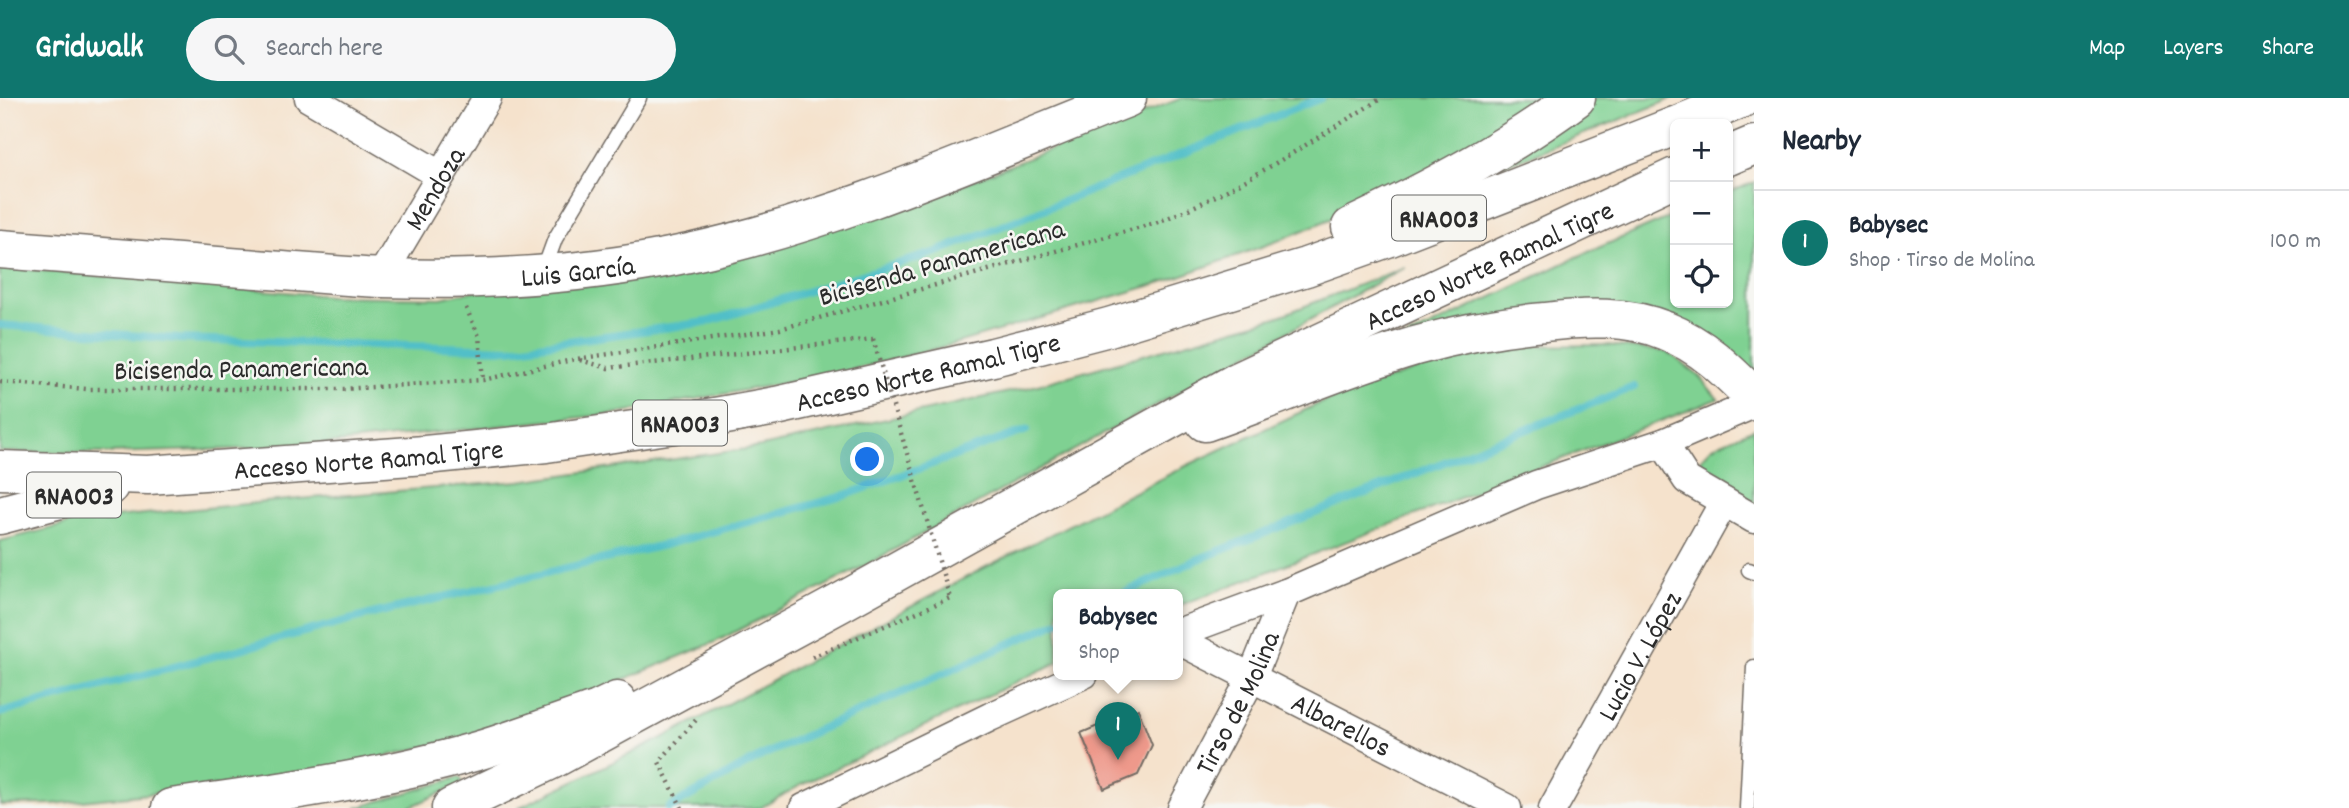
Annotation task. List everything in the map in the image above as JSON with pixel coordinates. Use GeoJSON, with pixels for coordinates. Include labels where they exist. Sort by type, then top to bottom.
{"type":"FeatureCollection","features":[{"type":"Feature","properties":{"kind":"main road"},"geometry":{"type":"LineString","coordinates":[[1200,299],[1435,187],[1515,141],[1576,98]]}},
{"type":"Feature","properties":{"kind":"main road","name":"Acceso Norte Ramal Tigre"},"geometry":{"type":"LineString","coordinates":[[1693,119],[1744,98]]}},
{"type":"Feature","properties":{"kind":"main road","name":"Luis García"},"geometry":{"type":"LineString","coordinates":[[0,249],[380,278],[484,279],[595,269],[688,254],[790,228],[889,194],[1028,140],[1101,102]]}},
{"type":"Feature","properties":{"kind":"main road","name":"Acceso Norte Ramal Tigre"},"geometry":{"type":"LineString","coordinates":[[148,475],[546,443],[776,406],[993,357],[1109,327],[1306,267],[1670,128]]}},
{"type":"Feature","properties":{"kind":"main road"},"geometry":{"type":"LineString","coordinates":[[1733,154],[1754,145]]}},
{"type":"Feature","properties":{"kind":"main road","name":"Acceso Norte Ramal Tigre"},"geometry":{"type":"LineString","coordinates":[[451,808],[553,759],[1237,382],[1670,179]]}},
{"type":"Feature","properties":{"kind":"main road"},"geometry":{"type":"LineString","coordinates":[[1094,460],[1415,346],[1499,327],[1571,319],[1619,320],[1664,330],[1717,360],[1754,397]]}},
{"type":"Feature","properties":{"kind":"main road"},"geometry":{"type":"LineString","coordinates":[[0,470],[148,475]]}},
{"type":"Feature","properties":{"kind":"main road","name":"RNA003"},"geometry":{"type":"LineString","coordinates":[[0,515],[148,475]]}},
{"type":"Feature","properties":{"kind":"main road"},"geometry":{"type":"LineString","coordinates":[[171,808],[333,783],[477,751],[598,710],[840,603]]}},
{"type":"Feature","properties":{"kind":"street"},"geometry":{"type":"LineString","coordinates":[[309,98],[440,175]]}},
{"type":"Feature","properties":{"kind":"street","name":"Mendoza"},"geometry":{"type":"LineString","coordinates":[[380,278],[487,98]]}},
{"type":"Feature","properties":{"kind":"street"},"geometry":{"type":"LineString","coordinates":[[1183,631],[1286,593],[1536,485],[1663,443],[1754,404]]}},
{"type":"Feature","properties":{"kind":"street"},"geometry":{"type":"LineString","coordinates":[[1663,443],[1687,480],[1754,519]]}},
{"type":"Feature","properties":{"kind":"street","name":"Lucio V. López"},"geometry":{"type":"LineString","coordinates":[[1553,808],[1724,502]]}},
{"type":"Feature","properties":{"kind":"street","name":"Tirso de Molina"},"geometry":{"type":"LineString","coordinates":[[1182,808],[1252,677],[1286,593]]}},
{"type":"Feature","properties":{"kind":"street","name":"Albarellos"},"geometry":{"type":"LineString","coordinates":[[1183,642],[1507,808]]}},
{"type":"Feature","properties":{"kind":"street"},"geometry":{"type":"LineString","coordinates":[[804,808],[977,722],[1071,680]]}},
{"type":"Feature","properties":{"kind":"lane"},"geometry":{"type":"LineString","coordinates":[[542,274],[555,239],[639,98]]}},
{"type":"Feature","properties":{"kind":"lane"},"geometry":{"type":"LineString","coordinates":[[1747,808],[1754,667]]}},
{"type":"Feature","properties":{"kind":"path","name":"Bicisenda Panamericana"},"geometry":{"type":"LineString","coordinates":[[0,382],[87,389],[343,389],[483,380],[576,359],[780,329],[1155,223],[1219,195],[1382,98]]}},
{"type":"Feature","properties":{"kind":"path"},"geometry":{"type":"LineString","coordinates":[[479,336],[483,380]]}},
{"type":"Feature","properties":{"kind":"path"},"geometry":{"type":"LineString","coordinates":[[576,359],[608,368],[873,339],[950,598],[800,663]]}},
{"type":"Feature","properties":{"kind":"path"},"geometry":{"type":"LineString","coordinates":[[682,808],[659,762],[704,710]]}},
{"type":"Feature","properties":{"kind":"green space"},"geometry":{"type":"Polygon","coordinates":[[[1182,98],[1554,98],[1383,197],[1275,242],[1163,282],[950,345],[840,373],[613,414],[299,447],[108,453],[0,452],[0,267],[330,296],[441,298],[955,187],[1182,98]]]}},
{"type":"Feature","properties":{"kind":"green space"},"geometry":{"type":"Polygon","coordinates":[[[1594,98],[1674,98],[1451,187],[1594,98]]]}},
{"type":"Feature","properties":{"kind":"green space"},"geometry":{"type":"Polygon","coordinates":[[[1754,182],[1754,372],[1638,316],[1389,346],[1579,256],[1670,217],[1670,308],[1733,308],[1733,191],[1754,182]]]}},
{"type":"Feature","properties":{"kind":"green space"},"geometry":{"type":"Polygon","coordinates":[[[1405,267],[868,564],[715,642],[581,697],[451,741],[335,768],[196,789],[53,804],[0,805],[0,541],[84,520],[520,481],[761,447],[1027,388],[1277,317],[1405,267]]]}},
{"type":"Feature","properties":{"kind":"green space"},"geometry":{"type":"Polygon","coordinates":[[[1608,345],[1668,352],[1700,377],[1718,399],[1183,604],[1183,589],[1053,589],[1053,664],[801,785],[760,808],[518,808],[659,740],[984,568],[1186,466],[1318,404],[1429,365],[1521,346],[1608,345]]]}},
{"type":"Feature","properties":{"kind":"green space"},"geometry":{"type":"Polygon","coordinates":[[[1754,429],[1754,511],[1700,472],[1701,459],[1712,447],[1754,429]]]}},
{"type":"Feature","properties":{"kind":"green space"},"geometry":{"type":"Polygon","coordinates":[[[460,777],[463,783],[408,808],[356,808],[460,777]]]}},
{"type":"Feature","properties":{"kind":"building"},"geometry":{"type":"Polygon","coordinates":[[[1138,709],[1152,745],[1138,775],[1104,789],[1081,733],[1138,709]]]}},
{"type":"Feature","properties":{"kind":"waterway"},"geometry":{"type":"LineString","coordinates":[[0,325],[179,339],[510,349],[707,322],[937,252],[1321,98]]}},
{"type":"Feature","properties":{"kind":"waterway"},"geometry":{"type":"LineString","coordinates":[[1133,589],[1194,561],[1634,387]]}},
{"type":"Feature","properties":{"kind":"waterway"},"geometry":{"type":"LineString","coordinates":[[0,713],[372,614],[668,544],[843,496],[1027,430]]}},
{"type":"Feature","properties":{"kind":"waterway"},"geometry":{"type":"LineString","coordinates":[[669,808],[763,755],[1053,624]]}},
{"type":"Feature","properties":{"kind":"place","name":"Babysec"},"geometry":{"type":"Point","coordinates":[1118,760]}}]}
